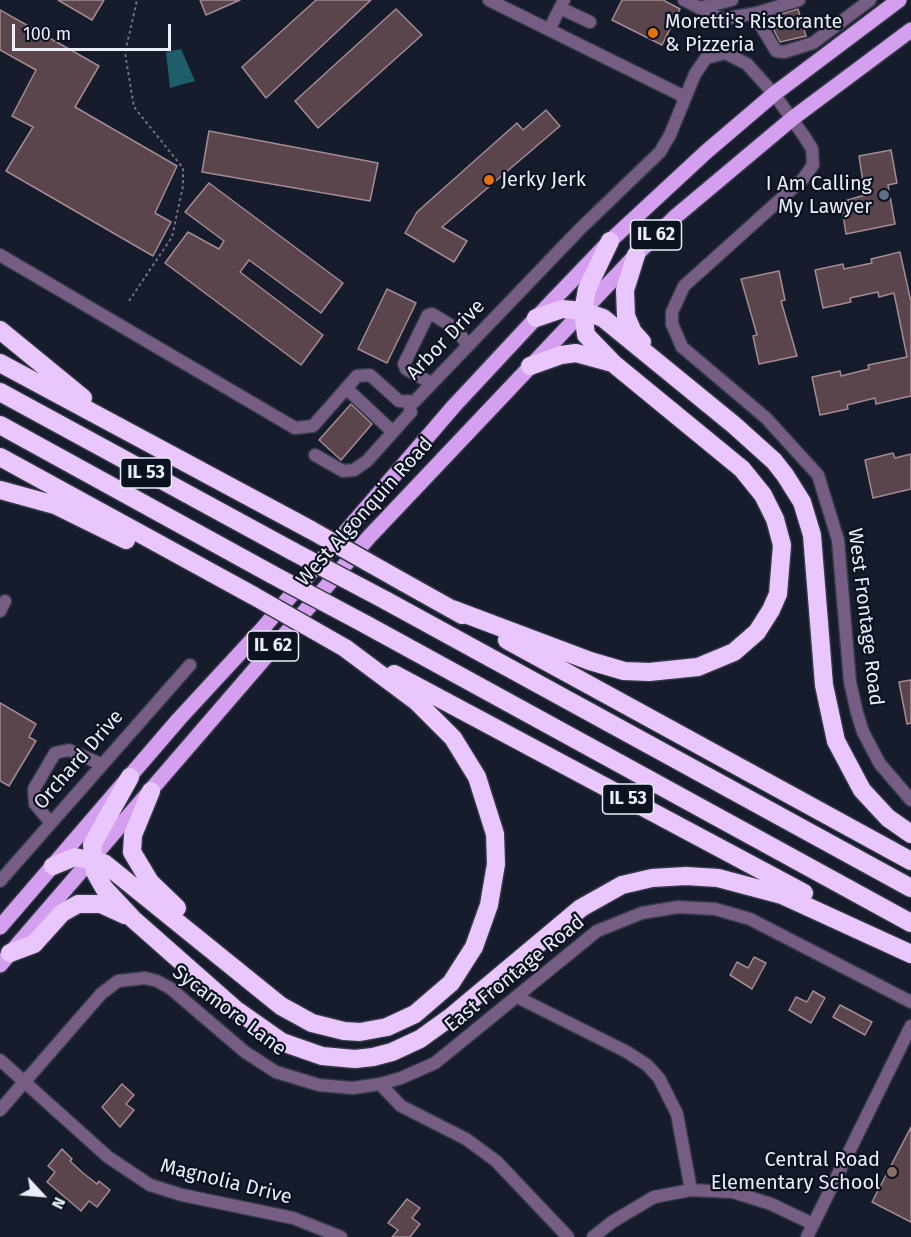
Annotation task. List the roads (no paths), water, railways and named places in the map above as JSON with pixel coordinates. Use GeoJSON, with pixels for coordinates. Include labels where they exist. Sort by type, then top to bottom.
{"type":"FeatureCollection","features":[{"type":"Feature","properties":{"kind":"highway"},"geometry":{"type":"LineString","coordinates":[[452,609],[591,661],[624,671],[649,672],[683,670],[716,660],[748,642],[766,621],[778,594],[782,561],[779,530],[770,506],[751,478],[614,364],[586,335],[583,310],[586,289],[610,241]]}},
{"type":"Feature","properties":{"kind":"highway"},"geometry":{"type":"LineString","coordinates":[[636,255],[625,290],[626,316],[633,332],[666,368]]}},
{"type":"Feature","properties":{"kind":"highway"},"geometry":{"type":"LineString","coordinates":[[536,318],[562,309],[583,310],[603,318],[666,368],[774,461],[802,502],[812,536],[824,685],[836,741],[862,790],[888,818],[911,834]]}},
{"type":"Feature","properties":{"kind":"highway"},"geometry":{"type":"LineString","coordinates":[[0,330],[73,390],[133,434]]}},
{"type":"Feature","properties":{"kind":"highway"},"geometry":{"type":"LineString","coordinates":[[530,366],[561,355],[576,353],[614,364]]}},
{"type":"Feature","properties":{"kind":"highway","name":"IL 53"},"geometry":{"type":"LineString","coordinates":[[0,363],[911,861]]}},
{"type":"Feature","properties":{"kind":"highway","name":"IL 53"},"geometry":{"type":"LineString","coordinates":[[0,392],[911,888]]}},
{"type":"Feature","properties":{"kind":"highway","name":"IL 53"},"geometry":{"type":"LineString","coordinates":[[0,425],[911,923]]}},
{"type":"Feature","properties":{"kind":"highway","name":"IL 53"},"geometry":{"type":"LineString","coordinates":[[0,457],[345,648],[911,953]]}},
{"type":"Feature","properties":{"kind":"highway"},"geometry":{"type":"LineString","coordinates":[[0,490],[56,505],[131,542],[187,560]]}},
{"type":"Feature","properties":{"kind":"highway"},"geometry":{"type":"LineString","coordinates":[[53,866],[75,857],[104,862],[196,939],[238,969],[297,1017],[344,1031],[372,1030],[387,1027],[408,1017],[443,991],[462,969],[484,923],[493,885],[496,848],[490,816],[477,777],[465,756],[440,724],[416,701],[345,648]]}},
{"type":"Feature","properties":{"kind":"highway"},"geometry":{"type":"LineString","coordinates":[[130,777],[92,845],[95,872],[104,888],[133,919],[235,1009],[273,1036],[308,1052],[339,1058],[373,1057],[392,1052],[420,1039],[452,1016],[581,908],[622,885],[652,878],[686,876],[718,878],[760,888],[782,895],[911,953]]}},
{"type":"Feature","properties":{"kind":"highway"},"geometry":{"type":"LineString","coordinates":[[151,791],[133,835],[134,859],[150,882],[208,934],[238,969]]}},
{"type":"Feature","properties":{"kind":"highway"},"geometry":{"type":"LineString","coordinates":[[5,959],[34,944],[62,913],[78,904],[101,904],[133,919]]}},
{"type":"Feature","properties":{"kind":"main road","name":"IL 62"},"geometry":{"type":"LineString","coordinates":[[774,94],[899,0]]}},
{"type":"Feature","properties":{"kind":"main road","name":"IL 62"},"geometry":{"type":"LineString","coordinates":[[793,118],[911,30]]}},
{"type":"Feature","properties":{"kind":"main road","name":"West Algonquin Road"},"geometry":{"type":"LineString","coordinates":[[0,927],[454,406],[610,241],[703,155],[774,94]]}},
{"type":"Feature","properties":{"kind":"main road","name":"West Algonquin Road"},"geometry":{"type":"LineString","coordinates":[[5,959],[369,537],[636,255],[675,217],[793,118]]}},
{"type":"Feature","properties":{"kind":"street"},"geometry":{"type":"LineString","coordinates":[[489,0],[685,97]]}},
{"type":"Feature","properties":{"kind":"street"},"geometry":{"type":"LineString","coordinates":[[684,0],[722,19],[754,14],[800,0]]}},
{"type":"Feature","properties":{"kind":"street"},"geometry":{"type":"LineString","coordinates":[[699,8],[732,0]]}},
{"type":"Feature","properties":{"kind":"street"},"geometry":{"type":"LineString","coordinates":[[754,14],[776,51],[784,52],[813,44],[870,0]]}},
{"type":"Feature","properties":{"kind":"street"},"geometry":{"type":"LineString","coordinates":[[549,30],[562,4],[590,22]]}},
{"type":"Feature","properties":{"kind":"street","name":"Arbor Drive"},"geometry":{"type":"LineString","coordinates":[[0,255],[296,428],[313,426],[357,376],[370,375],[399,401],[414,402],[579,229],[660,152],[695,74],[706,58],[725,54],[747,64],[793,118]]}},
{"type":"Feature","properties":{"kind":"street","name":"West Frontage Road"},"geometry":{"type":"LineString","coordinates":[[793,118],[812,149],[813,165],[803,179],[684,286],[676,299],[672,324],[682,347],[766,418],[818,475],[838,540],[850,682],[857,713],[863,732],[880,764],[911,800]]}},
{"type":"Feature","properties":{"kind":"street"},"geometry":{"type":"LineString","coordinates":[[431,383],[406,369],[404,364],[428,315],[432,314],[455,328],[468,345]]}},
{"type":"Feature","properties":{"kind":"street"},"geometry":{"type":"LineString","coordinates":[[346,388],[393,432]]}},
{"type":"Feature","properties":{"kind":"street"},"geometry":{"type":"LineString","coordinates":[[315,455],[344,471],[354,470],[411,412],[408,401]]}},
{"type":"Feature","properties":{"kind":"street","name":"Orchard Drive"},"geometry":{"type":"LineString","coordinates":[[0,882],[190,665]]}},
{"type":"Feature","properties":{"kind":"street"},"geometry":{"type":"LineString","coordinates":[[51,823],[35,804],[34,789],[55,753],[69,750],[101,764]]}},
{"type":"Feature","properties":{"kind":"street","name":"East Frontage Road"},"geometry":{"type":"LineString","coordinates":[[380,1084],[435,1063],[597,931],[642,913],[678,907],[715,909],[750,919],[911,1002]]}},
{"type":"Feature","properties":{"kind":"street","name":"Sycamore Lane"},"geometry":{"type":"LineString","coordinates":[[25,1081],[101,994],[118,981],[132,978],[157,981],[170,988],[245,1052],[276,1072],[319,1085],[353,1088],[380,1084]]}},
{"type":"Feature","properties":{"kind":"street"},"geometry":{"type":"LineString","coordinates":[[517,997],[627,1052],[647,1065],[659,1078],[677,1114],[691,1191]]}},
{"type":"Feature","properties":{"kind":"street"},"geometry":{"type":"LineString","coordinates":[[807,1237],[911,1026]]}},
{"type":"Feature","properties":{"kind":"street","name":"Magnolia Drive"},"geometry":{"type":"LineString","coordinates":[[0,1060],[108,1157],[150,1185],[191,1197],[293,1218],[341,1237]]}},
{"type":"Feature","properties":{"kind":"street"},"geometry":{"type":"LineString","coordinates":[[0,1110],[25,1081]]}},
{"type":"Feature","properties":{"kind":"street"},"geometry":{"type":"LineString","coordinates":[[380,1084],[401,1106],[466,1139],[496,1161],[568,1237]]}},
{"type":"Feature","properties":{"kind":"street"},"geometry":{"type":"LineString","coordinates":[[593,1237],[612,1222],[654,1197],[691,1191],[733,1192],[771,1204],[813,1224]]}},
{"type":"Feature","properties":{"kind":"water"},"geometry":{"type":"Polygon","coordinates":[[[181,49],[195,81],[170,88],[166,52],[181,49]]]}},
{"type":"Feature","properties":{"kind":"place","name":"Moretti's Ristorante & Pizzeria"},"geometry":{"type":"Point","coordinates":[653,33]}},
{"type":"Feature","properties":{"kind":"place","name":"Jerky Jerk"},"geometry":{"type":"Point","coordinates":[489,180]}},
{"type":"Feature","properties":{"kind":"place","name":"I Am Calling My Lawyer"},"geometry":{"type":"Point","coordinates":[884,195]}},
{"type":"Feature","properties":{"kind":"place","name":"Central Road Elementary School"},"geometry":{"type":"Point","coordinates":[892,1172]}}]}
